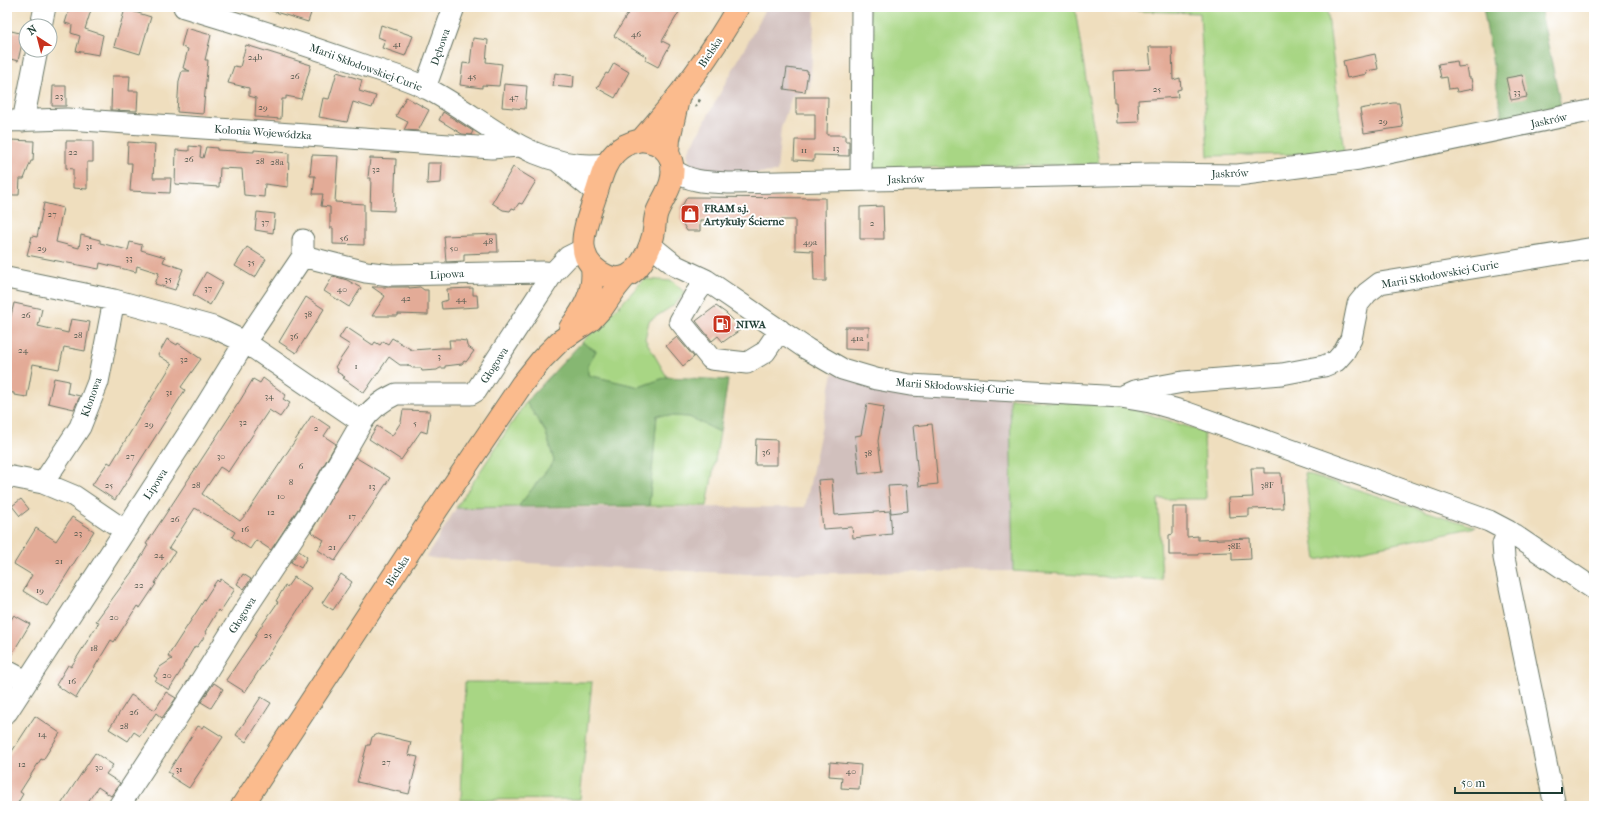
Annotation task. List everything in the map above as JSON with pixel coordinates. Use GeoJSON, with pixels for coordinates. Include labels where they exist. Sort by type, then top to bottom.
{"type":"FeatureCollection","features":[{"type":"Feature","properties":{"kind":"main road","name":"Bielska"},"geometry":{"type":"LineString","coordinates":[[641,140],[679,95],[715,46],[738,7]]}},
{"type":"Feature","properties":{"kind":"main road","name":"Bielska"},"geometry":{"type":"LineString","coordinates":[[242,806],[438,508],[522,384],[542,359],[560,342],[591,320],[603,307],[616,288],[633,270],[650,245],[669,170],[669,139],[679,95]]}},
{"type":"Feature","properties":{"kind":"main road"},"geometry":{"type":"LineString","coordinates":[[606,164],[620,149],[641,140],[658,144],[669,170]]}},
{"type":"Feature","properties":{"kind":"main road","name":"Bielska"},"geometry":{"type":"LineString","coordinates":[[560,342],[588,300],[592,288],[594,277],[588,258],[584,231],[606,164]]}},
{"type":"Feature","properties":{"kind":"main road"},"geometry":{"type":"LineString","coordinates":[[588,258],[611,277],[633,270]]}},
{"type":"Feature","properties":{"kind":"street"},"geometry":{"type":"LineString","coordinates":[[43,18],[45,7]]}},
{"type":"Feature","properties":{"kind":"street","name":"Marii Skłodowskiej-Curie"},"geometry":{"type":"LineString","coordinates":[[184,7],[332,54],[426,88],[519,146],[558,162],[576,165],[606,164]]}},
{"type":"Feature","properties":{"kind":"street","name":"Dębowa"},"geometry":{"type":"LineString","coordinates":[[426,88],[454,7]]}},
{"type":"Feature","properties":{"kind":"street"},"geometry":{"type":"LineString","coordinates":[[861,180],[862,7]]}},
{"type":"Feature","properties":{"kind":"street"},"geometry":{"type":"LineString","coordinates":[[15,121],[35,58]]}},
{"type":"Feature","properties":{"kind":"street","name":"Jaskrów"},"geometry":{"type":"LineString","coordinates":[[669,170],[695,181],[731,184],[1152,174],[1238,175],[1360,159],[1594,110]]}},
{"type":"Feature","properties":{"kind":"street","name":"Kolonia Wojewódzka"},"geometry":{"type":"LineString","coordinates":[[15,121],[67,119],[492,148],[519,146]]}},
{"type":"Feature","properties":{"kind":"street","name":"Marii Skłodowskiej-Curie"},"geometry":{"type":"LineString","coordinates":[[558,162],[597,193]]}},
{"type":"Feature","properties":{"kind":"street","name":"Marii Skłodowskiej-Curie"},"geometry":{"type":"LineString","coordinates":[[650,245],[676,266],[706,280],[807,349],[842,370],[876,379],[910,385],[1121,397],[1150,402],[1182,411],[1488,521],[1508,531],[1594,589]]}},
{"type":"Feature","properties":{"kind":"street","name":"Lipowa"},"geometry":{"type":"LineString","coordinates":[[7,712],[197,420],[303,248],[366,272],[391,275],[553,273]]}},
{"type":"Feature","properties":{"kind":"street","name":"Marii Skłodowskiej-Curie"},"geometry":{"type":"LineString","coordinates":[[1121,397],[1134,391],[1183,382],[1282,374],[1324,366],[1336,361],[1344,352],[1351,339],[1358,304],[1367,293],[1380,283],[1594,248]]}},
{"type":"Feature","properties":{"kind":"street"},"geometry":{"type":"LineString","coordinates":[[553,273],[568,257],[588,258]]}},
{"type":"Feature","properties":{"kind":"street","name":"Marii Skłodowskiej-Curie"},"geometry":{"type":"LineString","coordinates":[[633,270],[676,266]]}},
{"type":"Feature","properties":{"kind":"street","name":"Głogowa"},"geometry":{"type":"LineString","coordinates":[[119,806],[197,687],[242,613],[310,512],[366,416],[386,398],[396,394],[471,394],[476,391],[553,273]]}},
{"type":"Feature","properties":{"kind":"street"},"geometry":{"type":"LineString","coordinates":[[7,278],[114,300],[213,326],[245,342],[362,422]]}},
{"type":"Feature","properties":{"kind":"street"},"geometry":{"type":"LineString","coordinates":[[706,280],[695,295],[680,321],[711,359],[747,363],[765,352],[780,330]]}},
{"type":"Feature","properties":{"kind":"street","name":"Klonowa"},"geometry":{"type":"LineString","coordinates":[[43,484],[80,427],[98,382],[114,300]]}},
{"type":"Feature","properties":{"kind":"street"},"geometry":{"type":"LineString","coordinates":[[7,476],[43,484],[74,496],[124,530]]}},
{"type":"Feature","properties":{"kind":"street"},"geometry":{"type":"LineString","coordinates":[[1508,531],[1503,544],[1504,558],[1555,806]]}},
{"type":"Feature","properties":{"kind":"street"},"geometry":{"type":"LineString","coordinates":[[7,671],[26,681]]}},
{"type":"Feature","properties":{"kind":"path"},"geometry":{"type":"LineString","coordinates":[[624,806],[664,804],[701,806]]}},
{"type":"Feature","properties":{"kind":"shaded area"},"geometry":{"type":"Polygon","coordinates":[[[767,7],[815,7],[810,90],[792,96],[781,128],[777,172],[699,176],[691,166],[687,154],[767,7]]]}},
{"type":"Feature","properties":{"kind":"shaded area"},"geometry":{"type":"Polygon","coordinates":[[[833,373],[1010,398],[1013,571],[747,574],[426,558],[456,508],[805,507],[833,373]]]}},
{"type":"Feature","properties":{"kind":"green space"},"geometry":{"type":"Polygon","coordinates":[[[869,7],[1327,7],[1344,153],[1208,156],[1200,13],[1075,9],[1099,164],[868,169],[869,7]]]}},
{"type":"Feature","properties":{"kind":"green space"},"geometry":{"type":"Polygon","coordinates":[[[1483,7],[1540,7],[1561,106],[1503,122],[1483,7]]]}},
{"type":"Feature","properties":{"kind":"green space"},"geometry":{"type":"Polygon","coordinates":[[[644,279],[672,281],[685,293],[674,305],[649,321],[645,339],[667,377],[639,387],[588,375],[588,365],[596,351],[582,342],[627,298],[644,279]]]}},
{"type":"Feature","properties":{"kind":"green space"},"geometry":{"type":"Polygon","coordinates":[[[582,342],[596,351],[588,365],[588,375],[639,387],[667,377],[728,380],[720,432],[689,417],[657,415],[649,506],[518,507],[554,461],[546,432],[526,402],[582,342]]]}},
{"type":"Feature","properties":{"kind":"green space"},"geometry":{"type":"Polygon","coordinates":[[[1010,398],[1126,407],[1204,432],[1206,499],[1158,499],[1162,580],[1013,571],[1010,398]]]}},
{"type":"Feature","properties":{"kind":"green space"},"geometry":{"type":"Polygon","coordinates":[[[526,402],[546,433],[554,461],[518,507],[456,508],[526,402]]]}},
{"type":"Feature","properties":{"kind":"green space"},"geometry":{"type":"Polygon","coordinates":[[[657,415],[689,417],[720,432],[707,506],[649,506],[657,415]]]}},
{"type":"Feature","properties":{"kind":"green space"},"geometry":{"type":"Polygon","coordinates":[[[1305,473],[1476,527],[1316,560],[1305,473]]]}},
{"type":"Feature","properties":{"kind":"green space"},"geometry":{"type":"Polygon","coordinates":[[[465,682],[592,682],[580,799],[461,800],[465,682]]]}},
{"type":"Feature","properties":{"kind":"building"},"geometry":{"type":"Polygon","coordinates":[[[70,7],[92,7],[85,29],[103,35],[99,55],[76,51],[80,36],[71,33],[72,25],[65,23],[70,7]]]}},
{"type":"Feature","properties":{"kind":"building"},"geometry":{"type":"Polygon","coordinates":[[[270,7],[313,7],[308,22],[269,10],[270,7]]]}},
{"type":"Feature","properties":{"kind":"building"},"geometry":{"type":"Polygon","coordinates":[[[632,7],[682,7],[662,41],[670,45],[658,67],[645,60],[647,57],[614,36],[632,7]]]}},
{"type":"Feature","properties":{"kind":"building"},"geometry":{"type":"Polygon","coordinates":[[[125,9],[151,17],[140,54],[114,46],[125,9]]]}},
{"type":"Feature","properties":{"kind":"building"},"geometry":{"type":"Polygon","coordinates":[[[381,25],[413,36],[405,56],[382,48],[385,40],[378,37],[381,25]]]}},
{"type":"Feature","properties":{"kind":"building"},"geometry":{"type":"Polygon","coordinates":[[[186,28],[211,35],[205,60],[208,60],[203,114],[177,112],[179,81],[182,71],[190,71],[183,68],[188,49],[181,47],[186,28]]]}},
{"type":"Feature","properties":{"kind":"building"},"geometry":{"type":"Polygon","coordinates":[[[7,30],[18,33],[19,58],[18,61],[7,58],[7,30]]]}},
{"type":"Feature","properties":{"kind":"building"},"geometry":{"type":"Polygon","coordinates":[[[473,38],[488,40],[486,62],[502,64],[499,86],[482,85],[482,88],[460,85],[463,63],[470,64],[473,38]]]}},
{"type":"Feature","properties":{"kind":"building"},"geometry":{"type":"Polygon","coordinates":[[[246,45],[311,65],[301,99],[286,96],[286,99],[282,99],[281,119],[255,117],[256,98],[249,96],[249,88],[228,83],[234,66],[240,67],[246,45]]]}},
{"type":"Feature","properties":{"kind":"building"},"geometry":{"type":"Polygon","coordinates":[[[1149,47],[1172,47],[1173,80],[1180,78],[1181,89],[1177,90],[1178,97],[1138,100],[1139,122],[1117,123],[1116,102],[1114,102],[1113,71],[1151,69],[1149,47]]]}},
{"type":"Feature","properties":{"kind":"building"},"geometry":{"type":"Polygon","coordinates":[[[1375,54],[1378,69],[1366,71],[1367,74],[1347,78],[1343,61],[1375,54]]]}},
{"type":"Feature","properties":{"kind":"building"},"geometry":{"type":"Polygon","coordinates":[[[1457,61],[1458,67],[1466,66],[1468,78],[1471,78],[1473,89],[1457,92],[1456,88],[1449,89],[1447,77],[1441,78],[1438,64],[1457,61]]]}},
{"type":"Feature","properties":{"kind":"building"},"geometry":{"type":"Polygon","coordinates":[[[614,63],[629,72],[615,98],[597,88],[606,73],[608,74],[614,63]]]}},
{"type":"Feature","properties":{"kind":"building"},"geometry":{"type":"Polygon","coordinates":[[[787,68],[808,71],[805,92],[784,89],[787,68]]]}},
{"type":"Feature","properties":{"kind":"building"},"geometry":{"type":"Polygon","coordinates":[[[337,72],[362,80],[359,91],[376,96],[372,108],[353,102],[347,122],[319,117],[323,98],[329,99],[337,72]]]}},
{"type":"Feature","properties":{"kind":"building"},"geometry":{"type":"Polygon","coordinates":[[[555,73],[574,76],[573,88],[553,86],[555,73]]]}},
{"type":"Feature","properties":{"kind":"building"},"geometry":{"type":"Polygon","coordinates":[[[1522,75],[1527,97],[1511,100],[1506,78],[1522,75]]]}},
{"type":"Feature","properties":{"kind":"building"},"geometry":{"type":"Polygon","coordinates":[[[112,76],[130,76],[129,91],[138,91],[137,111],[111,110],[112,76]]]}},
{"type":"Feature","properties":{"kind":"building"},"geometry":{"type":"Polygon","coordinates":[[[504,84],[527,86],[525,109],[502,107],[504,84]]]}},
{"type":"Feature","properties":{"kind":"building"},"geometry":{"type":"Polygon","coordinates":[[[53,86],[66,86],[66,106],[52,106],[53,86]]]}},
{"type":"Feature","properties":{"kind":"building"},"geometry":{"type":"Polygon","coordinates":[[[406,97],[429,110],[418,131],[404,130],[408,122],[396,116],[406,97]]]}},
{"type":"Feature","properties":{"kind":"building"},"geometry":{"type":"Polygon","coordinates":[[[796,97],[828,97],[827,135],[845,135],[845,141],[849,141],[849,156],[814,155],[814,161],[794,160],[795,140],[815,140],[815,114],[796,114],[796,97]]]}},
{"type":"Feature","properties":{"kind":"building"},"geometry":{"type":"Polygon","coordinates":[[[1399,103],[1403,127],[1364,133],[1360,109],[1399,103]]]}},
{"type":"Feature","properties":{"kind":"building"},"geometry":{"type":"Polygon","coordinates":[[[443,112],[473,131],[471,135],[462,134],[439,120],[443,112]]]}},
{"type":"Feature","properties":{"kind":"building"},"geometry":{"type":"Polygon","coordinates":[[[10,140],[34,141],[33,161],[31,161],[24,179],[20,179],[19,195],[8,195],[10,140]]]}},
{"type":"Feature","properties":{"kind":"building"},"geometry":{"type":"Polygon","coordinates":[[[66,141],[93,141],[93,162],[87,162],[87,189],[73,188],[73,169],[66,168],[66,141]]]}},
{"type":"Feature","properties":{"kind":"building"},"geometry":{"type":"Polygon","coordinates":[[[128,142],[155,144],[153,178],[171,178],[170,193],[130,191],[132,163],[127,163],[128,142]]]}},
{"type":"Feature","properties":{"kind":"building"},"geometry":{"type":"Polygon","coordinates":[[[189,146],[201,147],[200,157],[203,158],[206,147],[217,148],[217,150],[254,152],[254,150],[289,153],[288,187],[265,184],[264,197],[244,195],[242,169],[220,168],[219,187],[175,184],[176,150],[189,151],[189,146]]]}},
{"type":"Feature","properties":{"kind":"building"},"geometry":{"type":"Polygon","coordinates":[[[312,155],[338,156],[335,202],[364,204],[364,245],[333,244],[333,228],[330,228],[330,207],[321,206],[323,194],[313,194],[315,176],[310,176],[312,155]]]}},
{"type":"Feature","properties":{"kind":"building"},"geometry":{"type":"Polygon","coordinates":[[[370,158],[396,159],[394,211],[370,210],[371,178],[368,178],[370,158]]]}},
{"type":"Feature","properties":{"kind":"building"},"geometry":{"type":"Polygon","coordinates":[[[428,163],[442,163],[441,183],[427,184],[428,163]]]}},
{"type":"Feature","properties":{"kind":"building"},"geometry":{"type":"Polygon","coordinates":[[[513,167],[536,181],[522,204],[519,203],[515,209],[512,208],[510,211],[503,210],[492,203],[513,167]]]}},
{"type":"Feature","properties":{"kind":"building"},"geometry":{"type":"Polygon","coordinates":[[[687,197],[825,198],[826,281],[814,281],[813,251],[795,250],[795,220],[700,220],[700,231],[687,231],[680,219],[681,208],[687,197]]]}},
{"type":"Feature","properties":{"kind":"building"},"geometry":{"type":"Polygon","coordinates":[[[44,203],[63,208],[56,242],[79,248],[81,235],[100,240],[100,243],[128,250],[130,242],[142,245],[141,250],[165,257],[163,262],[183,269],[175,290],[155,284],[159,273],[137,266],[136,272],[100,263],[99,269],[27,255],[32,236],[37,237],[44,203]]]}},
{"type":"Feature","properties":{"kind":"building"},"geometry":{"type":"Polygon","coordinates":[[[883,206],[884,239],[860,239],[860,207],[883,206]]]}},
{"type":"Feature","properties":{"kind":"building"},"geometry":{"type":"Polygon","coordinates":[[[257,212],[275,214],[273,233],[255,230],[257,212]]]}},
{"type":"Feature","properties":{"kind":"building"},"geometry":{"type":"Polygon","coordinates":[[[497,234],[498,252],[464,254],[464,261],[446,262],[444,236],[497,234]]]}},
{"type":"Feature","properties":{"kind":"building"},"geometry":{"type":"Polygon","coordinates":[[[247,247],[266,259],[255,278],[235,266],[247,247]]]}},
{"type":"Feature","properties":{"kind":"building"},"geometry":{"type":"Polygon","coordinates":[[[206,272],[223,282],[210,305],[193,295],[206,272]]]}},
{"type":"Feature","properties":{"kind":"building"},"geometry":{"type":"Polygon","coordinates":[[[333,276],[347,280],[361,288],[349,307],[324,291],[333,276]]]}},
{"type":"Feature","properties":{"kind":"building"},"geometry":{"type":"Polygon","coordinates":[[[372,287],[420,287],[424,290],[428,290],[428,315],[398,314],[398,316],[372,316],[385,296],[372,287]]]}},
{"type":"Feature","properties":{"kind":"building"},"geometry":{"type":"Polygon","coordinates":[[[473,288],[473,295],[477,295],[478,307],[442,309],[441,302],[448,300],[447,289],[473,288]]]}},
{"type":"Feature","properties":{"kind":"building"},"geometry":{"type":"Polygon","coordinates":[[[306,297],[324,309],[296,353],[279,342],[306,297]]]}},
{"type":"Feature","properties":{"kind":"building"},"geometry":{"type":"Polygon","coordinates":[[[14,303],[42,309],[38,326],[68,333],[71,319],[90,322],[85,351],[64,347],[59,369],[33,364],[27,397],[14,395],[14,393],[7,392],[7,332],[14,303]]]}},
{"type":"Feature","properties":{"kind":"building","name":"NIWA"},"geometry":{"type":"Polygon","coordinates":[[[716,306],[735,322],[747,325],[723,342],[718,336],[712,341],[696,321],[716,306]]]}},
{"type":"Feature","properties":{"kind":"building"},"geometry":{"type":"Polygon","coordinates":[[[346,327],[373,345],[375,342],[380,345],[383,341],[388,344],[392,338],[412,350],[450,348],[449,340],[459,340],[466,341],[467,346],[474,351],[466,362],[464,361],[462,364],[445,366],[445,368],[440,368],[437,370],[422,371],[421,368],[400,365],[389,357],[364,393],[343,378],[345,377],[337,372],[338,369],[335,367],[350,345],[339,338],[346,327]]]}},
{"type":"Feature","properties":{"kind":"building"},"geometry":{"type":"Polygon","coordinates":[[[845,327],[869,327],[868,350],[845,349],[845,327]]]}},
{"type":"Feature","properties":{"kind":"building"},"geometry":{"type":"Polygon","coordinates":[[[677,337],[694,357],[683,366],[666,346],[677,337]]]}},
{"type":"Feature","properties":{"kind":"building"},"geometry":{"type":"Polygon","coordinates":[[[167,339],[177,345],[178,343],[201,359],[181,387],[185,390],[115,500],[92,485],[108,462],[111,464],[172,364],[158,355],[167,339]]]}},
{"type":"Feature","properties":{"kind":"building"},"geometry":{"type":"Polygon","coordinates":[[[54,378],[69,381],[67,393],[80,396],[74,409],[48,403],[54,378]]]}},
{"type":"Feature","properties":{"kind":"building"},"geometry":{"type":"Polygon","coordinates":[[[263,378],[286,395],[283,399],[290,403],[280,417],[269,410],[228,472],[220,467],[202,494],[240,521],[247,513],[312,415],[330,427],[324,436],[336,444],[300,506],[271,550],[256,540],[250,549],[232,537],[235,532],[195,508],[169,548],[175,552],[155,583],[156,584],[140,608],[137,606],[114,642],[111,640],[76,698],[56,685],[68,665],[71,667],[99,622],[96,621],[134,569],[148,545],[146,544],[253,379],[260,383],[263,378]]]}},
{"type":"Feature","properties":{"kind":"building"},"geometry":{"type":"Polygon","coordinates":[[[867,404],[884,407],[878,441],[882,471],[859,474],[855,436],[861,435],[867,404]]]}},
{"type":"Feature","properties":{"kind":"building"},"geometry":{"type":"Polygon","coordinates":[[[403,410],[430,411],[427,433],[421,431],[401,460],[369,439],[377,426],[392,436],[401,422],[403,410]]]}},
{"type":"Feature","properties":{"kind":"building"},"geometry":{"type":"Polygon","coordinates":[[[932,424],[938,484],[919,486],[913,426],[932,424]]]}},
{"type":"Feature","properties":{"kind":"building"},"geometry":{"type":"Polygon","coordinates":[[[756,439],[777,440],[777,465],[755,465],[756,439]]]}},
{"type":"Feature","properties":{"kind":"building"},"geometry":{"type":"Polygon","coordinates":[[[355,457],[390,478],[335,561],[318,550],[324,540],[311,532],[355,457]]]}},
{"type":"Feature","properties":{"kind":"building"},"geometry":{"type":"Polygon","coordinates":[[[1251,468],[1264,468],[1264,473],[1281,473],[1283,508],[1249,509],[1249,516],[1229,517],[1228,498],[1253,497],[1251,468]]]}},
{"type":"Feature","properties":{"kind":"building"},"geometry":{"type":"Polygon","coordinates":[[[832,479],[835,515],[890,511],[892,534],[853,538],[852,527],[823,529],[818,480],[832,479]]]}},
{"type":"Feature","properties":{"kind":"building"},"geometry":{"type":"Polygon","coordinates":[[[906,485],[908,511],[891,513],[888,486],[906,485]]]}},
{"type":"Feature","properties":{"kind":"building"},"geometry":{"type":"Polygon","coordinates":[[[21,499],[29,509],[20,516],[12,506],[21,499]]]}},
{"type":"Feature","properties":{"kind":"building"},"geometry":{"type":"Polygon","coordinates":[[[1173,507],[1187,507],[1187,537],[1198,536],[1198,540],[1250,538],[1251,559],[1232,560],[1232,552],[1198,553],[1198,555],[1169,555],[1169,535],[1173,534],[1173,507]]]}},
{"type":"Feature","properties":{"kind":"building"},"geometry":{"type":"Polygon","coordinates":[[[72,517],[94,531],[47,606],[23,591],[32,575],[14,564],[36,528],[56,541],[72,517]]]}},
{"type":"Feature","properties":{"kind":"building"},"geometry":{"type":"Polygon","coordinates":[[[299,551],[307,557],[301,568],[291,562],[299,551]]]}},
{"type":"Feature","properties":{"kind":"building"},"geometry":{"type":"Polygon","coordinates":[[[243,574],[251,579],[244,589],[237,584],[243,574]]]}},
{"type":"Feature","properties":{"kind":"building"},"geometry":{"type":"Polygon","coordinates":[[[341,574],[352,582],[333,610],[322,603],[341,574]]]}},
{"type":"Feature","properties":{"kind":"building"},"geometry":{"type":"Polygon","coordinates":[[[294,577],[312,588],[245,692],[226,680],[278,602],[276,601],[285,586],[287,587],[294,577]]]}},
{"type":"Feature","properties":{"kind":"building"},"geometry":{"type":"Polygon","coordinates":[[[221,579],[235,589],[220,612],[218,610],[205,632],[207,633],[197,647],[195,646],[169,690],[155,681],[157,678],[154,676],[160,667],[172,659],[168,656],[217,580],[219,582],[221,579]]]}},
{"type":"Feature","properties":{"kind":"building"},"geometry":{"type":"Polygon","coordinates":[[[14,615],[30,624],[9,659],[7,659],[7,626],[14,615]]]}},
{"type":"Feature","properties":{"kind":"building"},"geometry":{"type":"Polygon","coordinates":[[[214,683],[223,689],[211,708],[201,702],[214,683]]]}},
{"type":"Feature","properties":{"kind":"building"},"geometry":{"type":"Polygon","coordinates":[[[166,692],[176,698],[162,718],[156,713],[140,736],[134,732],[128,741],[109,729],[131,695],[155,710],[166,692]]]}},
{"type":"Feature","properties":{"kind":"building"},"geometry":{"type":"Polygon","coordinates":[[[261,697],[271,703],[246,742],[236,735],[261,697]]]}},
{"type":"Feature","properties":{"kind":"building"},"geometry":{"type":"Polygon","coordinates":[[[35,716],[60,733],[20,792],[23,794],[16,806],[7,806],[7,759],[35,716]]]}},
{"type":"Feature","properties":{"kind":"building"},"geometry":{"type":"Polygon","coordinates":[[[204,725],[223,737],[189,788],[170,776],[172,774],[168,772],[198,726],[202,728],[204,725]]]}},
{"type":"Feature","properties":{"kind":"building"},"geometry":{"type":"Polygon","coordinates":[[[378,734],[411,742],[408,755],[418,757],[409,794],[357,782],[367,745],[370,745],[372,737],[378,734]]]}},
{"type":"Feature","properties":{"kind":"building"},"geometry":{"type":"Polygon","coordinates":[[[95,753],[113,765],[106,774],[120,783],[111,796],[98,787],[85,806],[60,806],[95,753]]]}},
{"type":"Feature","properties":{"kind":"building"},"geometry":{"type":"Polygon","coordinates":[[[830,762],[861,765],[859,789],[841,788],[842,777],[829,776],[830,762]]]}},
{"type":"Feature","properties":{"kind":"place","name":"FRAM s.j. Artykuły Ścierne"},"geometry":{"type":"Point","coordinates":[690,214]}},
{"type":"Feature","properties":{"kind":"place","name":"NIWA"},"geometry":{"type":"Point","coordinates":[722,324]}}]}
